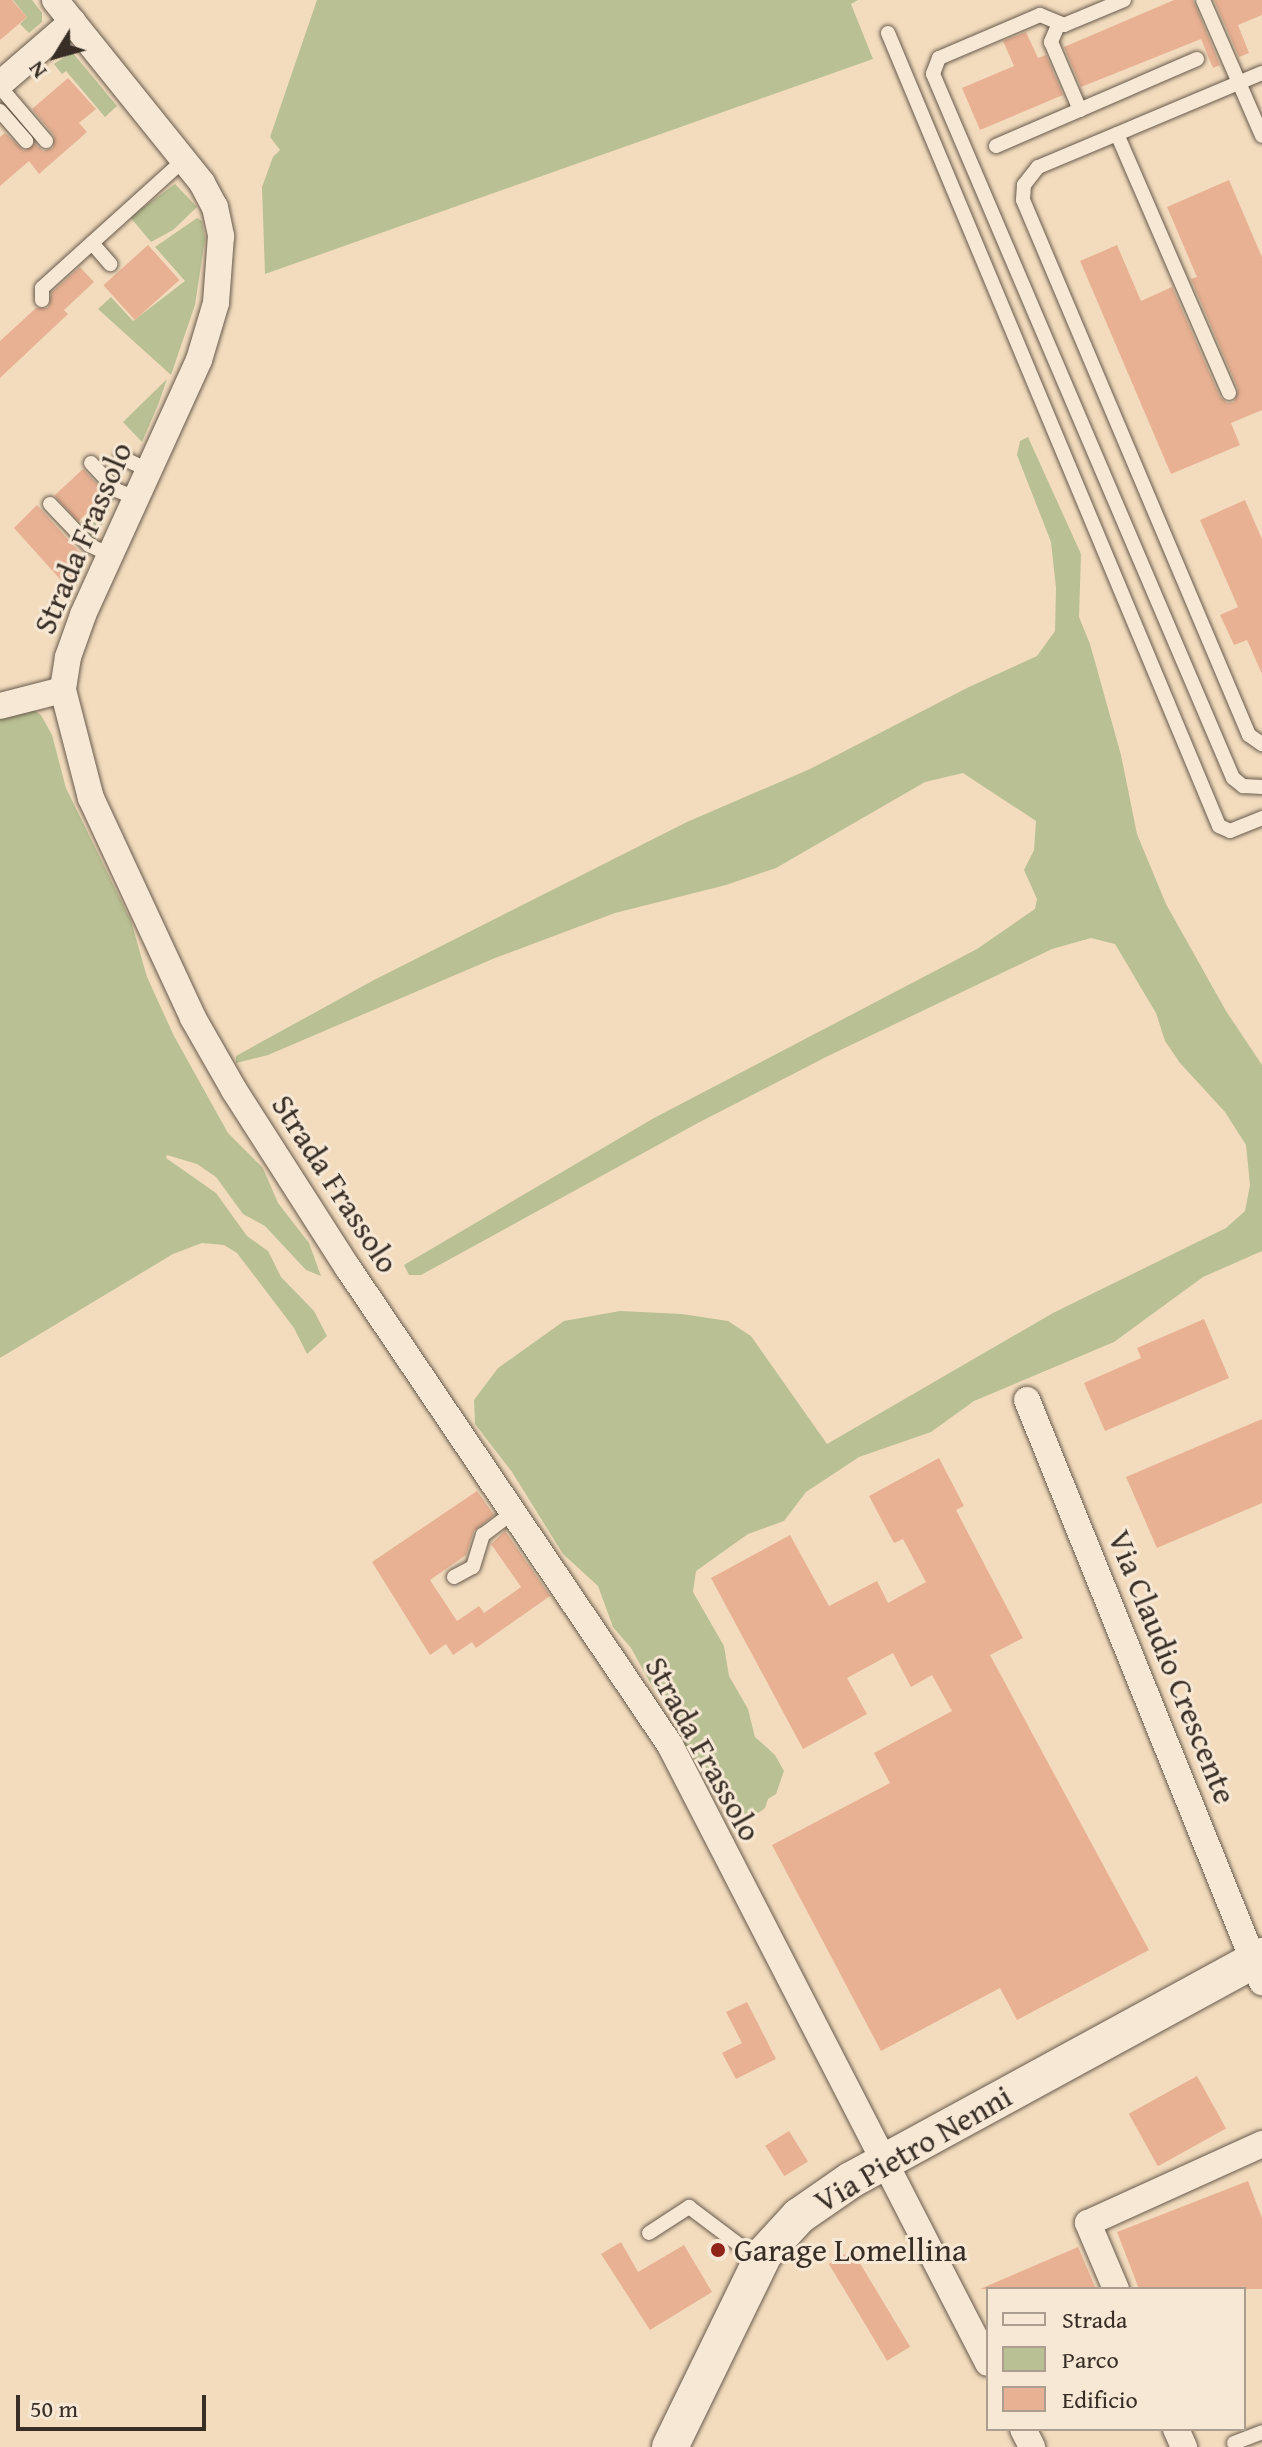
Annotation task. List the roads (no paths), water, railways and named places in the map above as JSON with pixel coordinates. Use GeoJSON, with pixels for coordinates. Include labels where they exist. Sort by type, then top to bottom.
{"type":"FeatureCollection","features":[{"type":"Feature","properties":{"kind":"street","name":"Strada Frassolo"},"geometry":{"type":"LineString","coordinates":[[55,0],[185,159],[215,207],[221,236],[216,303],[199,360],[73,643],[63,690],[91,798],[193,1018],[286,1173],[670,1745],[882,2163],[986,2359]]}},
{"type":"Feature","properties":{"kind":"street"},"geometry":{"type":"LineString","coordinates":[[1,81],[73,21]]}},
{"type":"Feature","properties":{"kind":"street"},"geometry":{"type":"LineString","coordinates":[[0,706],[63,690]]}},
{"type":"Feature","properties":{"kind":"street","name":"Via Claudio Crescente"},"geometry":{"type":"LineString","coordinates":[[1027,1400],[1259,1966]]}},
{"type":"Feature","properties":{"kind":"street","name":"Via Pietro Nenni"},"geometry":{"type":"LineString","coordinates":[[670,2447],[764,2254],[799,2216],[882,2163],[1259,1966]]}},
{"type":"Feature","properties":{"kind":"street"},"geometry":{"type":"LineString","coordinates":[[1115,2287],[1088,2223],[1262,2144]]}},
{"type":"Feature","properties":{"kind":"lane"},"geometry":{"type":"LineString","coordinates":[[1124,0],[1064,25],[1040,15],[939,58],[933,74],[1233,778],[1243,786],[1262,787]]}},
{"type":"Feature","properties":{"kind":"lane"},"geometry":{"type":"LineString","coordinates":[[1203,0],[1262,136]]}},
{"type":"Feature","properties":{"kind":"lane"},"geometry":{"type":"LineString","coordinates":[[1059,23],[1051,42],[1080,110]]}},
{"type":"Feature","properties":{"kind":"lane"},"geometry":{"type":"LineString","coordinates":[[888,33],[1219,826],[1230,831],[1262,818]]}},
{"type":"Feature","properties":{"kind":"lane"},"geometry":{"type":"LineString","coordinates":[[996,146],[1197,59]]}},
{"type":"Feature","properties":{"kind":"lane"},"geometry":{"type":"LineString","coordinates":[[1262,73],[1038,167],[1024,185],[1023,200],[1249,735],[1262,744]]}},
{"type":"Feature","properties":{"kind":"lane"},"geometry":{"type":"LineString","coordinates":[[1,81],[46,141]]}},
{"type":"Feature","properties":{"kind":"lane"},"geometry":{"type":"LineString","coordinates":[[0,111],[26,141]]}},
{"type":"Feature","properties":{"kind":"lane"},"geometry":{"type":"LineString","coordinates":[[1117,134],[1229,393]]}},
{"type":"Feature","properties":{"kind":"lane"},"geometry":{"type":"LineString","coordinates":[[42,300],[42,288],[185,159]]}},
{"type":"Feature","properties":{"kind":"lane"},"geometry":{"type":"LineString","coordinates":[[92,243],[110,264]]}},
{"type":"Feature","properties":{"kind":"lane"},"geometry":{"type":"LineString","coordinates":[[121,457],[148,470]]}},
{"type":"Feature","properties":{"kind":"lane"},"geometry":{"type":"LineString","coordinates":[[91,463],[116,490],[136,498]]}},
{"type":"Feature","properties":{"kind":"lane"},"geometry":{"type":"LineString","coordinates":[[50,504],[89,545],[110,555]]}},
{"type":"Feature","properties":{"kind":"lane"},"geometry":{"type":"LineString","coordinates":[[454,1577],[473,1567],[483,1535],[514,1512]]}},
{"type":"Feature","properties":{"kind":"lane"},"geometry":{"type":"LineString","coordinates":[[649,2233],[689,2207],[742,2247],[764,2254]]}},
{"type":"Feature","properties":{"kind":"lane"},"geometry":{"type":"LineString","coordinates":[[1234,2443],[1262,2432]]}},
{"type":"Feature","properties":{"kind":"place","name":"Garage Lomellina"},"geometry":{"type":"Point","coordinates":[718,2250]}}]}
